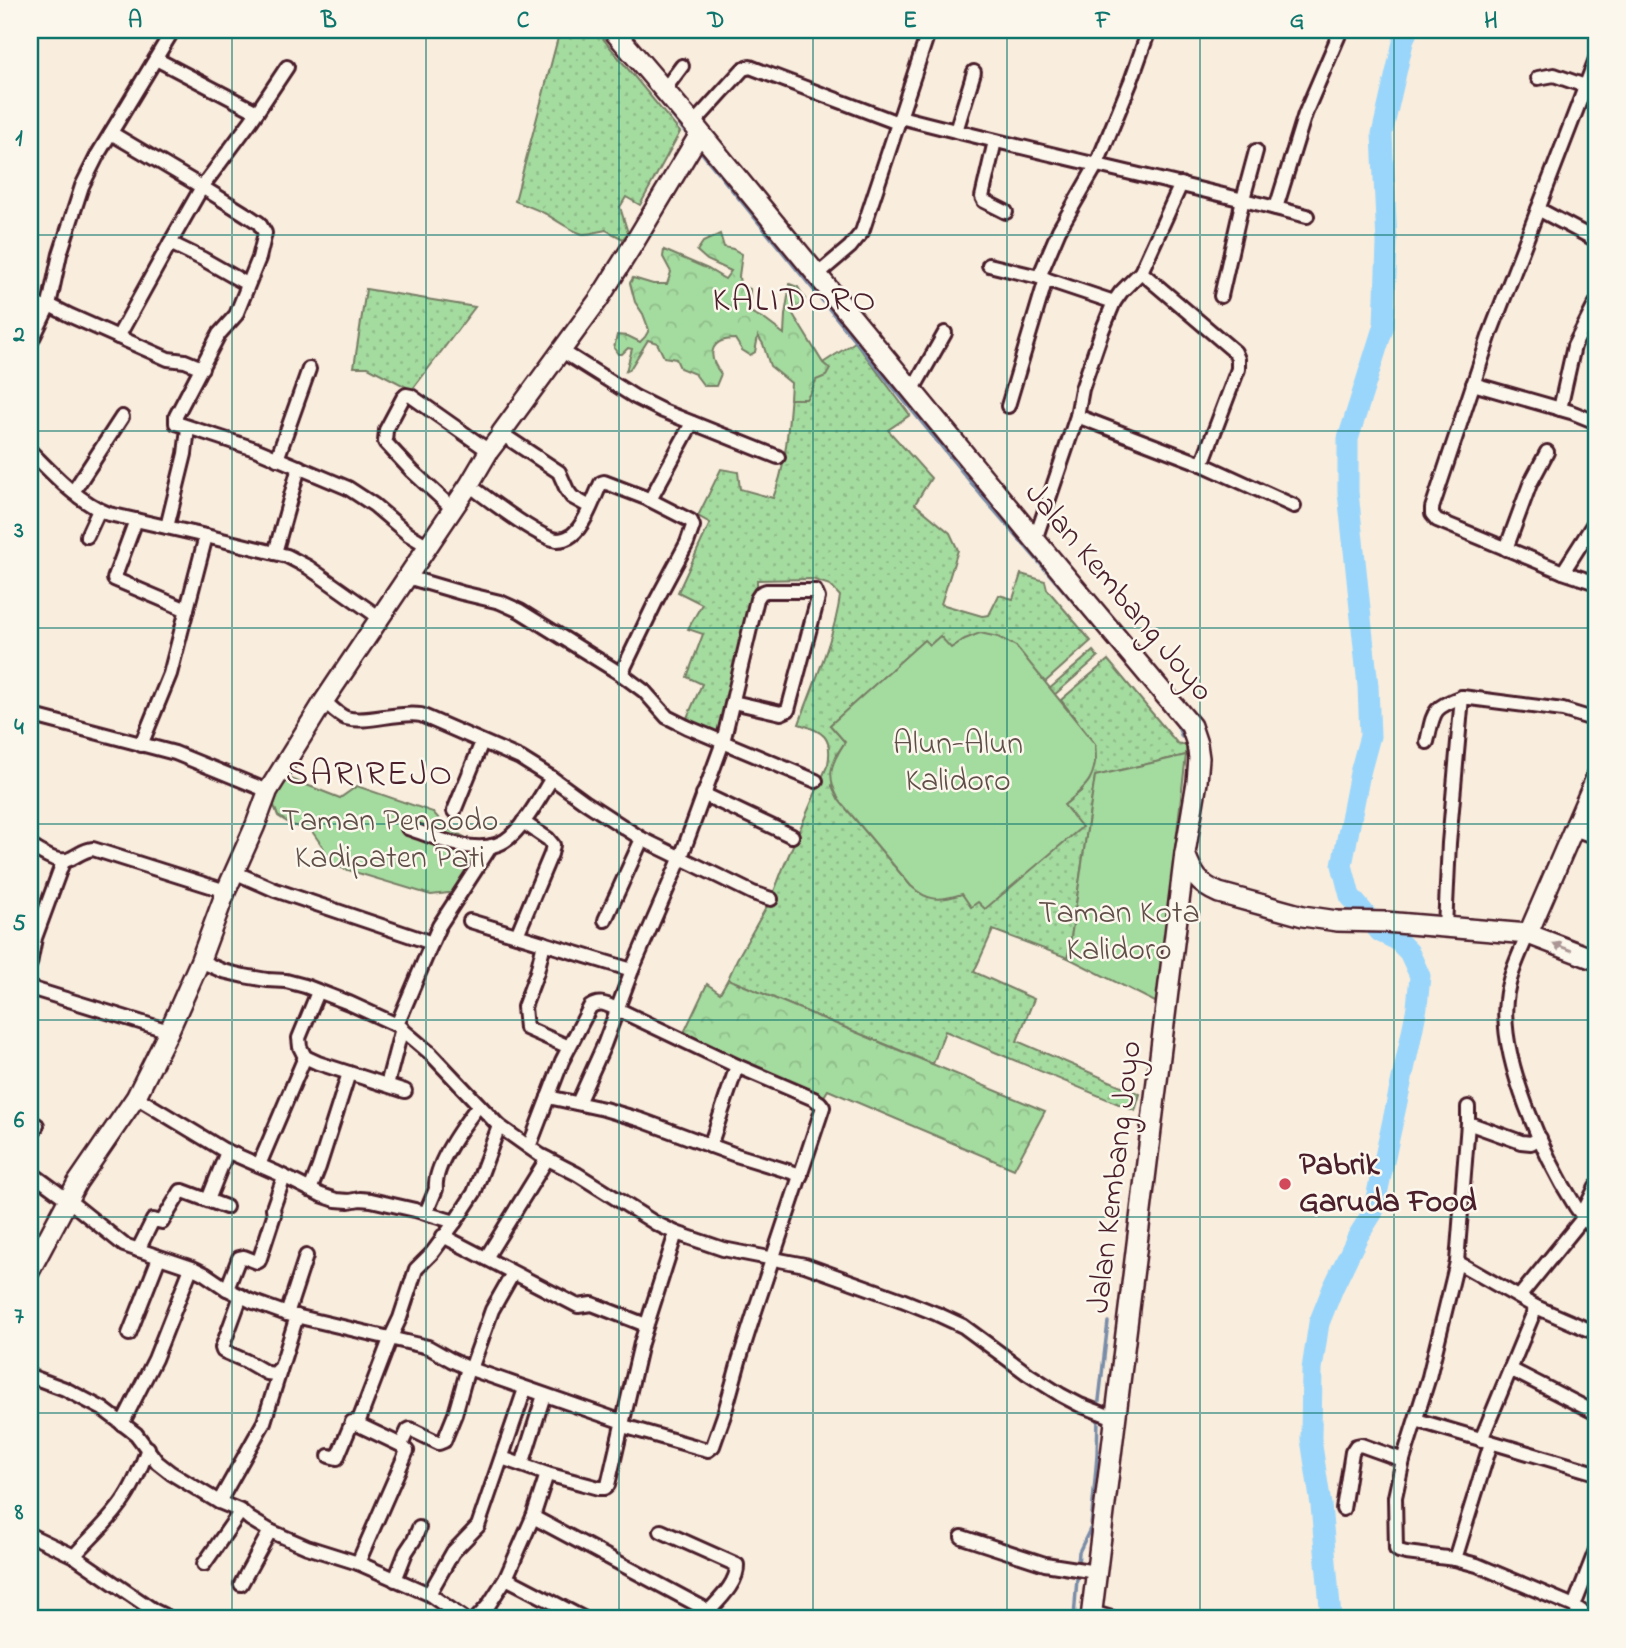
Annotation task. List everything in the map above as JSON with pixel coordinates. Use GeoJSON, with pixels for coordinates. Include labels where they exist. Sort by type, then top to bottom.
{"type":"FeatureCollection","features":[{"type":"Feature","properties":{"kind":"main road","name":"Jalan Kembang Joyo"},"geometry":{"type":"LineString","coordinates":[[613,30],[664,90],[695,135],[817,275],[1191,726],[1198,744],[1197,782],[1185,853],[1091,1615]]}},
{"type":"Feature","properties":{"kind":"main road"},"geometry":{"type":"LineString","coordinates":[[1185,853],[1196,878],[1205,888],[1303,916],[1337,921],[1385,922],[1528,934],[1596,960]]}},
{"type":"Feature","properties":{"kind":"main road"},"geometry":{"type":"LineString","coordinates":[[1177,924],[1192,899],[1201,894],[1219,893]]}},
{"type":"Feature","properties":{"kind":"street"},"geometry":{"type":"LineString","coordinates":[[30,344],[47,307],[60,254],[82,186],[98,154],[173,30]]}},
{"type":"Feature","properties":{"kind":"street"},"geometry":{"type":"LineString","coordinates":[[817,275],[850,247],[862,232],[929,30]]}},
{"type":"Feature","properties":{"kind":"street"},"geometry":{"type":"LineString","coordinates":[[1008,406],[1042,278],[1059,230],[1097,164],[1149,30]]}},
{"type":"Feature","properties":{"kind":"street"},"geometry":{"type":"LineString","coordinates":[[1276,208],[1305,114],[1341,30]]}},
{"type":"Feature","properties":{"kind":"street"},"geometry":{"type":"LineString","coordinates":[[156,59],[257,112]]}},
{"type":"Feature","properties":{"kind":"street"},"geometry":{"type":"LineString","coordinates":[[1596,59],[1490,334],[1432,508],[1433,518],[1437,520],[1596,583]]}},
{"type":"Feature","properties":{"kind":"street"},"geometry":{"type":"LineString","coordinates":[[664,90],[682,66]]}},
{"type":"Feature","properties":{"kind":"street"},"geometry":{"type":"LineString","coordinates":[[118,337],[202,187],[288,67]]}},
{"type":"Feature","properties":{"kind":"street"},"geometry":{"type":"LineString","coordinates":[[30,1269],[68,1199],[136,1097],[169,1031],[200,961],[234,872],[256,826],[268,791],[324,701],[501,433],[598,299],[695,135],[743,69],[750,67],[899,120],[1097,164],[1307,216]]}},
{"type":"Feature","properties":{"kind":"street"},"geometry":{"type":"LineString","coordinates":[[956,131],[974,72]]}},
{"type":"Feature","properties":{"kind":"street"},"geometry":{"type":"LineString","coordinates":[[1538,78],[1554,75],[1585,86]]}},
{"type":"Feature","properties":{"kind":"street"},"geometry":{"type":"LineString","coordinates":[[111,133],[202,187],[253,219],[264,229],[265,238],[259,258],[236,316],[219,334],[176,416],[176,423],[255,449],[348,488],[381,510],[408,534],[428,545]]}},
{"type":"Feature","properties":{"kind":"street"},"geometry":{"type":"LineString","coordinates":[[995,141],[982,197],[984,201],[1006,212]]}},
{"type":"Feature","properties":{"kind":"street"},"geometry":{"type":"LineString","coordinates":[[1221,296],[1256,151]]}},
{"type":"Feature","properties":{"kind":"street"},"geometry":{"type":"LineString","coordinates":[[1035,540],[1077,416],[1082,388],[1102,331],[1114,302],[1141,272],[1181,184]]}},
{"type":"Feature","properties":{"kind":"street"},"geometry":{"type":"LineString","coordinates":[[1538,209],[1596,240]]}},
{"type":"Feature","properties":{"kind":"street"},"geometry":{"type":"LineString","coordinates":[[170,243],[247,284]]}},
{"type":"Feature","properties":{"kind":"street"},"geometry":{"type":"LineString","coordinates":[[989,265],[1042,278],[1114,302]]}},
{"type":"Feature","properties":{"kind":"street"},"geometry":{"type":"LineString","coordinates":[[1141,272],[1235,352],[1238,359],[1238,369],[1202,464]]}},
{"type":"Feature","properties":{"kind":"street"},"geometry":{"type":"LineString","coordinates":[[30,301],[168,359],[185,361],[202,368]]}},
{"type":"Feature","properties":{"kind":"street"},"geometry":{"type":"LineString","coordinates":[[1560,409],[1574,346],[1596,303]]}},
{"type":"Feature","properties":{"kind":"street"},"geometry":{"type":"LineString","coordinates":[[912,391],[945,333]]}},
{"type":"Feature","properties":{"kind":"street"},"geometry":{"type":"LineString","coordinates":[[562,351],[635,397],[778,457]]}},
{"type":"Feature","properties":{"kind":"street"},"geometry":{"type":"LineString","coordinates":[[277,459],[309,369]]}},
{"type":"Feature","properties":{"kind":"street"},"geometry":{"type":"LineString","coordinates":[[1473,384],[1596,422]]}},
{"type":"Feature","properties":{"kind":"street"},"geometry":{"type":"LineString","coordinates":[[453,509],[385,442],[386,430],[403,398],[411,396],[489,451]]}},
{"type":"Feature","properties":{"kind":"street"},"geometry":{"type":"LineString","coordinates":[[1077,416],[1202,464],[1294,506]]}},
{"type":"Feature","properties":{"kind":"street"},"geometry":{"type":"LineString","coordinates":[[73,492],[122,417]]}},
{"type":"Feature","properties":{"kind":"street"},"geometry":{"type":"LineString","coordinates":[[650,500],[692,423]]}},
{"type":"Feature","properties":{"kind":"street"},"geometry":{"type":"LineString","coordinates":[[167,527],[185,454],[188,428]]}},
{"type":"Feature","properties":{"kind":"street"},"geometry":{"type":"LineString","coordinates":[[502,434],[559,472],[572,497],[590,507]]}},
{"type":"Feature","properties":{"kind":"street"},"geometry":{"type":"LineString","coordinates":[[30,451],[53,475],[99,510],[275,553],[308,567],[380,618]]}},
{"type":"Feature","properties":{"kind":"street"},"geometry":{"type":"LineString","coordinates":[[1506,549],[1530,484],[1547,452]]}},
{"type":"Feature","properties":{"kind":"street"},"geometry":{"type":"LineString","coordinates":[[275,553],[299,467]]}},
{"type":"Feature","properties":{"kind":"street"},"geometry":{"type":"LineString","coordinates":[[469,485],[523,523],[555,539],[574,534],[604,482],[650,500],[691,521],[693,526],[687,543],[621,674]]}},
{"type":"Feature","properties":{"kind":"street"},"geometry":{"type":"LineString","coordinates":[[87,536],[99,510]]}},
{"type":"Feature","properties":{"kind":"street"},"geometry":{"type":"LineString","coordinates":[[136,520],[114,579],[187,610]]}},
{"type":"Feature","properties":{"kind":"street"},"geometry":{"type":"LineString","coordinates":[[1563,572],[1596,520]]}},
{"type":"Feature","properties":{"kind":"street"},"geometry":{"type":"LineString","coordinates":[[141,745],[170,674],[206,536]]}},
{"type":"Feature","properties":{"kind":"street"},"geometry":{"type":"LineString","coordinates":[[407,577],[509,606],[621,674],[644,691],[667,716],[816,781]]}},
{"type":"Feature","properties":{"kind":"street"},"geometry":{"type":"LineString","coordinates":[[578,1104],[681,857],[723,742],[759,595],[766,591],[815,591],[818,598],[788,710],[781,713],[733,702]]}},
{"type":"Feature","properties":{"kind":"street"},"geometry":{"type":"LineString","coordinates":[[1445,927],[1449,843],[1462,697]]}},
{"type":"Feature","properties":{"kind":"street"},"geometry":{"type":"LineString","coordinates":[[1427,742],[1433,714],[1441,706],[1462,697],[1563,710],[1596,720]]}},
{"type":"Feature","properties":{"kind":"street"},"geometry":{"type":"LineString","coordinates":[[324,701],[346,718],[421,715],[482,741],[520,758],[642,839],[741,888],[771,899]]}},
{"type":"Feature","properties":{"kind":"street"},"geometry":{"type":"LineString","coordinates":[[30,715],[175,753],[268,791]]}},
{"type":"Feature","properties":{"kind":"street"},"geometry":{"type":"LineString","coordinates":[[454,811],[482,741]]}},
{"type":"Feature","properties":{"kind":"street"},"geometry":{"type":"LineString","coordinates":[[1596,777],[1514,968],[1506,999],[1505,1020],[1507,1040],[1521,1094],[1549,1160],[1583,1216],[1596,1232]]}},
{"type":"Feature","properties":{"kind":"street"},"geometry":{"type":"LineString","coordinates":[[408,828],[472,848],[502,843],[511,837],[523,822],[552,778]]}},
{"type":"Feature","properties":{"kind":"street"},"geometry":{"type":"LineString","coordinates":[[703,794],[792,836]]}},
{"type":"Feature","properties":{"kind":"street"},"geometry":{"type":"LineString","coordinates":[[517,935],[553,845],[523,822]]}},
{"type":"Feature","properties":{"kind":"street"},"geometry":{"type":"LineString","coordinates":[[1574,829],[1596,837]]}},
{"type":"Feature","properties":{"kind":"street"},"geometry":{"type":"LineString","coordinates":[[605,920],[642,839]]}},
{"type":"Feature","properties":{"kind":"street"},"geometry":{"type":"LineString","coordinates":[[30,846],[63,862],[83,851],[93,849],[226,891]]}},
{"type":"Feature","properties":{"kind":"street"},"geometry":{"type":"LineString","coordinates":[[387,1085],[399,1027],[439,926],[491,846]]}},
{"type":"Feature","properties":{"kind":"street"},"geometry":{"type":"LineString","coordinates":[[30,964],[35,938],[63,862]]}},
{"type":"Feature","properties":{"kind":"street"},"geometry":{"type":"LineString","coordinates":[[234,872],[275,890],[432,943]]}},
{"type":"Feature","properties":{"kind":"street"},"geometry":{"type":"LineString","coordinates":[[470,920],[632,970]]}},
{"type":"Feature","properties":{"kind":"street"},"geometry":{"type":"LineString","coordinates":[[544,943],[524,1007],[526,1028],[569,1047]]}},
{"type":"Feature","properties":{"kind":"street"},"geometry":{"type":"LineString","coordinates":[[200,961],[223,971],[254,979],[296,984],[349,1003],[399,1027],[430,1053],[499,1126],[547,1159],[577,1174],[655,1223],[723,1249],[805,1265],[946,1318],[963,1326],[1061,1395],[1117,1419]]}},
{"type":"Feature","properties":{"kind":"street"},"geometry":{"type":"LineString","coordinates":[[30,988],[169,1031]]}},
{"type":"Feature","properties":{"kind":"street"},"geometry":{"type":"LineString","coordinates":[[318,992],[299,1038],[304,1056],[405,1091]]}},
{"type":"Feature","properties":{"kind":"street"},"geometry":{"type":"LineString","coordinates":[[30,1172],[124,1245],[205,1274],[241,1296],[292,1315],[428,1347],[451,1360],[525,1389],[623,1424],[711,1449],[823,1107],[820,1102],[617,1009],[596,1003],[590,1007],[569,1047],[529,1147]]}},
{"type":"Feature","properties":{"kind":"street"},"geometry":{"type":"LineString","coordinates":[[259,1165],[304,1056]]}},
{"type":"Feature","properties":{"kind":"street"},"geometry":{"type":"LineString","coordinates":[[710,1146],[737,1066]]}},
{"type":"Feature","properties":{"kind":"street"},"geometry":{"type":"LineString","coordinates":[[310,1190],[349,1073]]}},
{"type":"Feature","properties":{"kind":"street"},"geometry":{"type":"LineString","coordinates":[[136,1097],[227,1152],[310,1190],[336,1200],[371,1200],[455,1222]]}},
{"type":"Feature","properties":{"kind":"street"},"geometry":{"type":"LineString","coordinates":[[548,1097],[641,1120],[710,1146],[801,1175]]}},
{"type":"Feature","properties":{"kind":"street"},"geometry":{"type":"LineString","coordinates":[[426,1213],[436,1189],[438,1173],[460,1129],[479,1105]]}},
{"type":"Feature","properties":{"kind":"street"},"geometry":{"type":"LineString","coordinates":[[1468,1107],[1457,1262],[1429,1377],[1403,1461],[1395,1497],[1396,1549],[1477,1565],[1574,1606],[1591,1618]]}},
{"type":"Feature","properties":{"kind":"street"},"geometry":{"type":"LineString","coordinates":[[1468,1123],[1521,1142],[1531,1143],[1540,1138]]}},
{"type":"Feature","properties":{"kind":"street"},"geometry":{"type":"LineString","coordinates":[[30,1139],[37,1125]]}},
{"type":"Feature","properties":{"kind":"street"},"geometry":{"type":"LineString","coordinates":[[358,1424],[400,1318],[416,1269],[432,1253],[474,1193],[499,1126]]}},
{"type":"Feature","properties":{"kind":"street"},"geometry":{"type":"LineString","coordinates":[[208,1200],[227,1152]]}},
{"type":"Feature","properties":{"kind":"street"},"geometry":{"type":"LineString","coordinates":[[486,1258],[547,1159]]}},
{"type":"Feature","properties":{"kind":"street"},"geometry":{"type":"LineString","coordinates":[[227,1289],[239,1258],[260,1261],[284,1177]]}},
{"type":"Feature","properties":{"kind":"street"},"geometry":{"type":"LineString","coordinates":[[1519,1297],[1583,1216],[1596,1187]]}},
{"type":"Feature","properties":{"kind":"street"},"geometry":{"type":"LineString","coordinates":[[138,1250],[153,1220],[163,1221],[181,1191],[226,1207]]}},
{"type":"Feature","properties":{"kind":"street"},"geometry":{"type":"LineString","coordinates":[[502,1458],[599,1488],[605,1488],[610,1482],[641,1343],[676,1233]]}},
{"type":"Feature","properties":{"kind":"street"},"geometry":{"type":"LineString","coordinates":[[443,1236],[578,1306],[592,1304],[646,1325]]}},
{"type":"Feature","properties":{"kind":"street"},"geometry":{"type":"LineString","coordinates":[[219,1502],[264,1422],[280,1370],[306,1256]]}},
{"type":"Feature","properties":{"kind":"street"},"geometry":{"type":"LineString","coordinates":[[129,1334],[159,1258]]}},
{"type":"Feature","properties":{"kind":"street"},"geometry":{"type":"LineString","coordinates":[[1457,1262],[1536,1307],[1596,1333]]}},
{"type":"Feature","properties":{"kind":"street"},"geometry":{"type":"LineString","coordinates":[[122,1424],[155,1359],[191,1268]]}},
{"type":"Feature","properties":{"kind":"street"},"geometry":{"type":"LineString","coordinates":[[401,1445],[410,1429],[439,1443],[444,1441],[492,1310],[513,1273]]}},
{"type":"Feature","properties":{"kind":"street"},"geometry":{"type":"LineString","coordinates":[[241,1296],[223,1351],[267,1373],[275,1374],[280,1370]]}},
{"type":"Feature","properties":{"kind":"street"},"geometry":{"type":"LineString","coordinates":[[1455,1559],[1486,1441],[1510,1369],[1536,1307]]}},
{"type":"Feature","properties":{"kind":"street"},"geometry":{"type":"LineString","coordinates":[[1510,1369],[1596,1413]]}},
{"type":"Feature","properties":{"kind":"street"},"geometry":{"type":"LineString","coordinates":[[30,1376],[87,1399],[136,1434],[157,1462],[171,1473],[219,1502],[241,1511],[270,1531],[307,1547],[358,1563],[429,1594],[463,1618]]}},
{"type":"Feature","properties":{"kind":"street"},"geometry":{"type":"LineString","coordinates":[[429,1594],[453,1552],[478,1526],[525,1389]]}},
{"type":"Feature","properties":{"kind":"street"},"geometry":{"type":"LineString","coordinates":[[522,1465],[544,1395]]}},
{"type":"Feature","properties":{"kind":"street"},"geometry":{"type":"LineString","coordinates":[[1416,1420],[1596,1473]]}},
{"type":"Feature","properties":{"kind":"street"},"geometry":{"type":"LineString","coordinates":[[329,1457],[337,1458],[352,1422],[401,1445],[407,1451],[358,1563]]}},
{"type":"Feature","properties":{"kind":"street"},"geometry":{"type":"LineString","coordinates":[[1343,1509],[1352,1452],[1356,1446],[1403,1461]]}},
{"type":"Feature","properties":{"kind":"street"},"geometry":{"type":"LineString","coordinates":[[74,1556],[125,1499],[148,1448]]}},
{"type":"Feature","properties":{"kind":"street"},"geometry":{"type":"LineString","coordinates":[[477,1618],[506,1578],[533,1517],[547,1474]]}},
{"type":"Feature","properties":{"kind":"street"},"geometry":{"type":"LineString","coordinates":[[204,1564],[241,1511]]}},
{"type":"Feature","properties":{"kind":"street"},"geometry":{"type":"LineString","coordinates":[[533,1517],[707,1615],[725,1593],[737,1572],[737,1565],[661,1531]]}},
{"type":"Feature","properties":{"kind":"street"},"geometry":{"type":"LineString","coordinates":[[395,1580],[419,1528]]}},
{"type":"Feature","properties":{"kind":"street"},"geometry":{"type":"LineString","coordinates":[[241,1584],[270,1531]]}},
{"type":"Feature","properties":{"kind":"street"},"geometry":{"type":"LineString","coordinates":[[30,1535],[74,1556],[150,1614],[169,1618]]}},
{"type":"Feature","properties":{"kind":"street"},"geometry":{"type":"LineString","coordinates":[[962,1537],[1045,1564],[1096,1572]]}},
{"type":"Feature","properties":{"kind":"street"},"geometry":{"type":"LineString","coordinates":[[1574,1606],[1596,1550]]}},
{"type":"Feature","properties":{"kind":"street"},"geometry":{"type":"LineString","coordinates":[[506,1578],[583,1618]]}},
{"type":"Feature","properties":{"kind":"street"},"geometry":{"type":"LineString","coordinates":[[1091,1615],[1112,1618]]}},
{"type":"Feature","properties":{"kind":"street"},"geometry":{"type":"LineString","coordinates":[[805,1618],[811,1618]]}},
{"type":"Feature","properties":{"kind":"green space"},"geometry":{"type":"Polygon","coordinates":[[[560,30],[596,30],[680,132],[640,205],[626,197],[620,207],[628,233],[623,239],[606,230],[580,233],[515,201],[560,30]]]}},
{"type":"Feature","properties":{"kind":"green space"},"geometry":{"type":"Polygon","coordinates":[[[720,234],[724,247],[742,254],[740,285],[750,289],[750,312],[784,334],[790,284],[798,287],[805,299],[801,306],[791,311],[823,363],[830,369],[826,376],[816,380],[806,399],[790,399],[791,383],[770,366],[758,336],[755,352],[750,355],[742,350],[735,339],[715,345],[712,355],[721,374],[716,386],[704,386],[695,374],[680,368],[676,359],[664,357],[657,343],[648,340],[630,369],[626,371],[632,349],[628,348],[618,354],[614,348],[617,335],[628,336],[640,342],[649,330],[635,302],[630,283],[633,278],[653,284],[667,284],[671,272],[663,257],[664,250],[725,279],[731,271],[707,260],[697,251],[703,242],[720,234]]]}},
{"type":"Feature","properties":{"kind":"green space"},"geometry":{"type":"Polygon","coordinates":[[[366,289],[475,307],[412,390],[368,367],[354,367],[366,289]]]}},
{"type":"Feature","properties":{"kind":"green space"},"geometry":{"type":"Polygon","coordinates":[[[855,342],[910,415],[888,430],[931,478],[915,504],[950,533],[958,550],[941,604],[982,616],[989,615],[999,595],[1013,599],[1021,574],[1045,581],[1047,589],[1091,641],[1044,683],[965,639],[951,648],[930,645],[925,640],[830,725],[845,742],[837,754],[832,786],[839,800],[911,886],[1064,805],[1081,791],[1096,759],[1095,744],[1061,700],[1108,660],[1177,743],[1186,745],[1186,755],[1095,776],[1068,958],[993,930],[974,972],[1034,999],[1017,1041],[1140,1094],[1135,1111],[945,1031],[933,1064],[728,979],[771,899],[828,764],[829,747],[824,736],[799,724],[829,644],[840,596],[830,585],[812,579],[757,580],[757,599],[726,735],[686,720],[702,684],[687,677],[703,634],[688,629],[702,604],[678,592],[710,523],[698,516],[721,469],[738,472],[740,489],[773,498],[785,456],[792,383],[855,342]]]}},
{"type":"Feature","properties":{"kind":"green space","name":"Alun-Alun Kalidoro"},"geometry":{"type":"Polygon","coordinates":[[[980,633],[998,637],[1016,646],[1095,744],[1096,755],[1090,779],[1064,805],[1082,827],[985,909],[978,902],[971,907],[962,894],[935,899],[923,895],[911,886],[839,800],[831,777],[833,764],[845,742],[830,725],[924,640],[930,645],[940,636],[951,648],[980,633]]]}},
{"type":"Feature","properties":{"kind":"green space"},"geometry":{"type":"Polygon","coordinates":[[[1093,651],[1098,657],[1038,709],[1033,703],[1093,651]]]}},
{"type":"Feature","properties":{"kind":"green space","name":"Taman Kota Kalidoro"},"geometry":{"type":"Polygon","coordinates":[[[1186,755],[1157,1003],[1068,958],[1095,776],[1186,755]]]}},
{"type":"Feature","properties":{"kind":"green space","name":"Taman Penpodo Kadipaten Pati"},"geometry":{"type":"Polygon","coordinates":[[[286,777],[340,798],[357,786],[433,812],[447,828],[485,848],[457,892],[431,895],[331,865],[311,830],[292,825],[278,816],[273,803],[286,777]]]}},
{"type":"Feature","properties":{"kind":"green space"},"geometry":{"type":"Polygon","coordinates":[[[728,979],[1045,1111],[1014,1169],[828,1090],[820,1103],[681,1039],[707,984],[720,993],[728,979]]]}},
{"type":"Feature","properties":{"kind":"waterway"},"geometry":{"type":"LineString","coordinates":[[1331,1618],[1321,1505],[1311,1439],[1312,1369],[1319,1323],[1358,1236],[1373,1212],[1417,1007],[1420,976],[1409,952],[1397,940],[1380,932],[1350,896],[1342,865],[1370,736],[1368,686],[1348,492],[1348,439],[1384,325],[1387,244],[1382,134],[1408,30]]}},
{"type":"Feature","properties":{"kind":"waterway"},"geometry":{"type":"LineString","coordinates":[[640,76],[690,138]]}},
{"type":"Feature","properties":{"kind":"waterway"},"geometry":{"type":"LineString","coordinates":[[697,147],[981,495],[1115,650]]}},
{"type":"Feature","properties":{"kind":"waterway"},"geometry":{"type":"LineString","coordinates":[[1176,722],[1182,737]]}},
{"type":"Feature","properties":{"kind":"waterway"},"geometry":{"type":"LineString","coordinates":[[1098,1409],[1108,1322]]}},
{"type":"Feature","properties":{"kind":"waterway"},"geometry":{"type":"LineString","coordinates":[[1074,1618],[1079,1552],[1091,1527],[1098,1417]]}},
{"type":"Feature","properties":{"kind":"place","name":"Pabrik Garuda Food"},"geometry":{"type":"Point","coordinates":[1285,1184]}},
{"type":"Feature","properties":{"kind":"district","name":"KALIDORO"},"geometry":{"type":"Point","coordinates":[795,301]}},
{"type":"Feature","properties":{"kind":"district","name":"SARIREJO"},"geometry":{"type":"Point","coordinates":[370,775]}}]}
